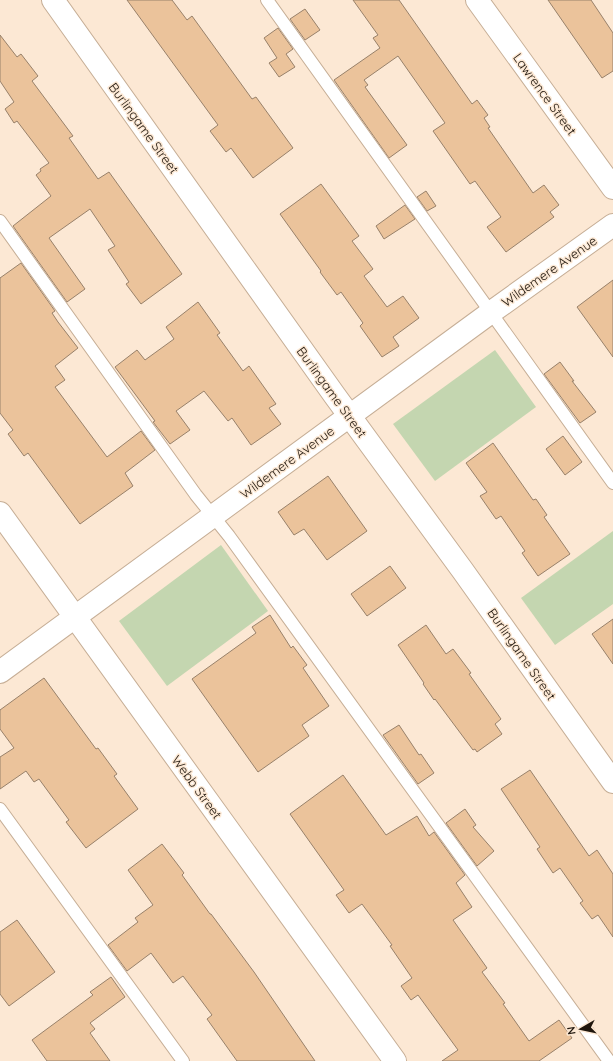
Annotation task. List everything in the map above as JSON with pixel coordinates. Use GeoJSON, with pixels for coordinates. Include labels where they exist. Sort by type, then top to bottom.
{"type":"FeatureCollection","features":[{"type":"Feature","properties":{"kind":"street","name":"Burlingame Street"},"geometry":{"type":"LineString","coordinates":[[53,0],[330,390],[350,415],[613,782]]}},
{"type":"Feature","properties":{"kind":"street","name":"Lawrence Street"},"geometry":{"type":"LineString","coordinates":[[477,0],[613,188]]}},
{"type":"Feature","properties":{"kind":"street","name":"Wildemere Avenue"},"geometry":{"type":"LineString","coordinates":[[0,672],[350,415],[613,225]]}},
{"type":"Feature","properties":{"kind":"street","name":"Webb Street"},"geometry":{"type":"LineString","coordinates":[[0,513],[395,1061]]}},
{"type":"Feature","properties":{"kind":"lane"},"geometry":{"type":"LineString","coordinates":[[267,0],[613,483]]}},
{"type":"Feature","properties":{"kind":"lane"},"geometry":{"type":"LineString","coordinates":[[0,221],[196,495],[234,542],[609,1061]]}},
{"type":"Feature","properties":{"kind":"lane"},"geometry":{"type":"LineString","coordinates":[[0,809],[183,1061]]}},
{"type":"Feature","properties":{"kind":"green space"},"geometry":{"type":"Polygon","coordinates":[[[495,350],[536,407],[435,481],[393,424],[495,350]]]}},
{"type":"Feature","properties":{"kind":"green space"},"geometry":{"type":"Polygon","coordinates":[[[613,531],[613,604],[555,645],[521,598],[613,531]]]}},
{"type":"Feature","properties":{"kind":"green space"},"geometry":{"type":"Polygon","coordinates":[[[221,545],[268,611],[167,686],[119,621],[221,545]]]}},
{"type":"Feature","properties":{"kind":"building"},"geometry":{"type":"Polygon","coordinates":[[[127,0],[172,0],[187,20],[192,16],[252,99],[256,97],[293,148],[253,178],[231,148],[226,152],[210,131],[218,125],[127,0]]]}},
{"type":"Feature","properties":{"kind":"building"},"geometry":{"type":"Polygon","coordinates":[[[353,0],[399,0],[472,104],[477,100],[488,115],[484,118],[490,127],[488,128],[533,193],[544,185],[559,205],[550,212],[554,217],[506,252],[487,227],[501,217],[475,181],[470,184],[433,131],[445,123],[398,56],[364,80],[368,85],[365,87],[407,145],[389,158],[334,80],[380,48],[373,38],[378,35],[353,0]]]}},
{"type":"Feature","properties":{"kind":"building"},"geometry":{"type":"Polygon","coordinates":[[[548,0],[591,0],[613,33],[613,71],[602,78],[548,0]]]}},
{"type":"Feature","properties":{"kind":"building"},"geometry":{"type":"Polygon","coordinates":[[[305,9],[320,30],[305,40],[290,19],[305,9]]]}},
{"type":"Feature","properties":{"kind":"building"},"geometry":{"type":"Polygon","coordinates":[[[278,28],[293,49],[286,54],[295,67],[279,77],[269,63],[277,58],[264,38],[278,28]]]}},
{"type":"Feature","properties":{"kind":"building"},"geometry":{"type":"Polygon","coordinates":[[[0,35],[17,57],[21,54],[38,76],[32,81],[73,136],[69,138],[98,179],[109,172],[182,274],[141,304],[126,284],[129,282],[108,250],[115,246],[90,209],[49,238],[85,289],[67,302],[13,226],[51,196],[36,175],[41,171],[40,169],[49,163],[17,121],[14,123],[5,109],[14,102],[0,81],[0,35]]]}},
{"type":"Feature","properties":{"kind":"building"},"geometry":{"type":"Polygon","coordinates":[[[321,184],[359,236],[352,241],[373,269],[364,276],[387,307],[403,296],[419,318],[393,337],[399,346],[382,357],[360,326],[363,323],[341,292],[337,295],[280,214],[321,184]]]}},
{"type":"Feature","properties":{"kind":"building"},"geometry":{"type":"Polygon","coordinates":[[[426,191],[436,206],[427,211],[417,197],[426,191]]]}},
{"type":"Feature","properties":{"kind":"building"},"geometry":{"type":"Polygon","coordinates":[[[405,205],[415,219],[384,239],[376,226],[405,205]]]}},
{"type":"Feature","properties":{"kind":"building"},"geometry":{"type":"Polygon","coordinates":[[[21,263],[55,311],[52,313],[58,322],[78,348],[55,366],[65,380],[55,387],[107,457],[141,431],[155,450],[125,473],[133,486],[80,524],[28,453],[24,456],[8,434],[13,430],[0,413],[0,278],[21,263]]]}},
{"type":"Feature","properties":{"kind":"building"},"geometry":{"type":"Polygon","coordinates":[[[613,280],[613,357],[577,307],[613,280]]]}},
{"type":"Feature","properties":{"kind":"building"},"geometry":{"type":"Polygon","coordinates":[[[198,302],[220,333],[217,335],[243,371],[249,366],[276,404],[269,408],[281,424],[251,445],[232,418],[228,421],[204,391],[176,411],[190,430],[170,444],[115,367],[137,350],[145,360],[174,339],[166,327],[198,302]]]}},
{"type":"Feature","properties":{"kind":"building"},"geometry":{"type":"Polygon","coordinates":[[[560,362],[574,381],[572,381],[596,412],[580,423],[544,374],[560,362]]]}},
{"type":"Feature","properties":{"kind":"building"},"geometry":{"type":"Polygon","coordinates":[[[563,436],[582,462],[565,475],[546,449],[563,436]]]}},
{"type":"Feature","properties":{"kind":"building"},"geometry":{"type":"Polygon","coordinates":[[[493,443],[533,500],[536,499],[547,515],[544,517],[570,554],[538,576],[522,553],[525,551],[501,516],[496,519],[480,496],[487,492],[466,463],[493,443]]]}},
{"type":"Feature","properties":{"kind":"building"},"geometry":{"type":"Polygon","coordinates":[[[328,476],[367,531],[327,560],[304,529],[294,535],[278,512],[328,476]]]}},
{"type":"Feature","properties":{"kind":"building"},"geometry":{"type":"Polygon","coordinates":[[[390,566],[406,588],[367,616],[351,594],[390,566]]]}},
{"type":"Feature","properties":{"kind":"building"},"geometry":{"type":"Polygon","coordinates":[[[270,615],[291,648],[293,646],[307,665],[303,668],[329,706],[302,725],[309,736],[258,772],[192,679],[256,633],[252,627],[270,615]]]}},
{"type":"Feature","properties":{"kind":"building"},"geometry":{"type":"Polygon","coordinates":[[[613,619],[613,664],[592,634],[613,619]]]}},
{"type":"Feature","properties":{"kind":"building"},"geometry":{"type":"Polygon","coordinates":[[[426,625],[446,654],[453,649],[471,673],[469,674],[501,719],[495,724],[502,734],[477,752],[475,749],[473,750],[435,699],[434,700],[398,645],[426,625]]]}},
{"type":"Feature","properties":{"kind":"building"},"geometry":{"type":"Polygon","coordinates":[[[44,678],[96,749],[98,748],[117,774],[114,776],[138,809],[86,848],[66,822],[69,820],[39,779],[34,782],[26,771],[0,789],[0,757],[14,748],[0,729],[0,710],[44,678]]]}},
{"type":"Feature","properties":{"kind":"building"},"geometry":{"type":"Polygon","coordinates":[[[399,725],[419,755],[421,754],[434,773],[418,784],[383,735],[399,725]]]}},
{"type":"Feature","properties":{"kind":"building"},"geometry":{"type":"Polygon","coordinates":[[[530,770],[589,856],[597,850],[613,874],[613,937],[598,915],[592,919],[580,903],[583,901],[560,868],[553,873],[537,849],[540,847],[501,789],[530,770]]]}},
{"type":"Feature","properties":{"kind":"building"},"geometry":{"type":"Polygon","coordinates":[[[343,775],[386,835],[417,816],[429,836],[434,832],[465,875],[456,883],[472,907],[453,920],[487,968],[482,972],[505,1003],[503,1004],[529,1041],[559,1020],[572,1038],[539,1061],[442,1061],[458,1050],[418,995],[411,1000],[401,986],[412,978],[390,946],[392,945],[362,904],[349,913],[336,895],[344,890],[290,814],[343,775]]]}},
{"type":"Feature","properties":{"kind":"building"},"geometry":{"type":"Polygon","coordinates":[[[465,809],[476,825],[473,827],[494,851],[477,866],[446,823],[465,809]]]}},
{"type":"Feature","properties":{"kind":"building"},"geometry":{"type":"Polygon","coordinates":[[[162,844],[184,873],[182,875],[254,972],[315,1061],[237,1061],[207,1019],[212,1015],[183,976],[173,983],[151,953],[127,971],[108,945],[138,922],[135,918],[153,905],[128,870],[162,844]]]}},
{"type":"Feature","properties":{"kind":"building"},"geometry":{"type":"Polygon","coordinates":[[[17,920],[55,972],[9,1006],[0,994],[0,932],[17,920]]]}},
{"type":"Feature","properties":{"kind":"building"},"geometry":{"type":"Polygon","coordinates":[[[111,977],[125,997],[90,1023],[95,1029],[90,1033],[110,1061],[47,1061],[32,1040],[93,995],[90,992],[111,977]]]}}]}
